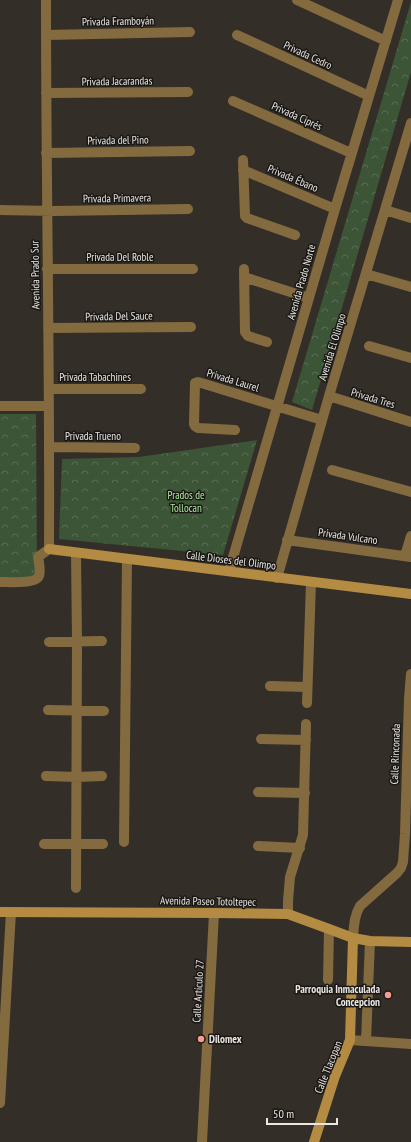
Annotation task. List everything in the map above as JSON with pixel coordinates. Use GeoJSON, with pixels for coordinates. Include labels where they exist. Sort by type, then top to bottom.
{"type":"FeatureCollection","features":[{"type":"Feature","properties":{"kind":"main road","name":"Calle Dioses del Olimpo"},"geometry":{"type":"LineString","coordinates":[[49,549],[411,594]]}},
{"type":"Feature","properties":{"kind":"main road","name":"Avenida Paseo Totoltepec"},"geometry":{"type":"LineString","coordinates":[[0,912],[288,914],[353,938],[370,941],[411,942]]}},
{"type":"Feature","properties":{"kind":"main road"},"geometry":{"type":"LineString","coordinates":[[350,1040],[353,938]]}},
{"type":"Feature","properties":{"kind":"main road","name":"Calle Tlacopan"},"geometry":{"type":"LineString","coordinates":[[314,1142],[335,1076],[350,1040]]}},
{"type":"Feature","properties":{"kind":"street","name":"Avenida Prado Sur"},"geometry":{"type":"LineString","coordinates":[[46,0],[47,269],[50,447],[49,549]]}},
{"type":"Feature","properties":{"kind":"street"},"geometry":{"type":"LineString","coordinates":[[297,0],[386,41]]}},
{"type":"Feature","properties":{"kind":"street","name":"Avenida Prado Norte"},"geometry":{"type":"LineString","coordinates":[[229,571],[398,0]]}},
{"type":"Feature","properties":{"kind":"street","name":"Privada Framboyán"},"geometry":{"type":"LineString","coordinates":[[46,35],[190,32]]}},
{"type":"Feature","properties":{"kind":"street","name":"Privada Cedro"},"geometry":{"type":"LineString","coordinates":[[237,35],[369,96]]}},
{"type":"Feature","properties":{"kind":"street","name":"Privada Jacarandas"},"geometry":{"type":"LineString","coordinates":[[46,93],[188,92]]}},
{"type":"Feature","properties":{"kind":"street","name":"Privada Ciprés"},"geometry":{"type":"LineString","coordinates":[[233,101],[352,153]]}},
{"type":"Feature","properties":{"kind":"street","name":"Avenida El Olimpo"},"geometry":{"type":"LineString","coordinates":[[277,578],[329,396],[411,123]]}},
{"type":"Feature","properties":{"kind":"street","name":"Privada del Pino"},"geometry":{"type":"LineString","coordinates":[[46,153],[190,151]]}},
{"type":"Feature","properties":{"kind":"street","name":"Privada Ébano"},"geometry":{"type":"LineString","coordinates":[[295,235],[244,216],[243,165],[335,209]]}},
{"type":"Feature","properties":{"kind":"street","name":"Privada Primavera"},"geometry":{"type":"LineString","coordinates":[[0,210],[47,211],[188,209]]}},
{"type":"Feature","properties":{"kind":"street"},"geometry":{"type":"LineString","coordinates":[[385,210],[411,218]]}},
{"type":"Feature","properties":{"kind":"street","name":"Privada Del Roble"},"geometry":{"type":"LineString","coordinates":[[47,269],[192,270]]}},
{"type":"Feature","properties":{"kind":"street"},"geometry":{"type":"LineString","coordinates":[[267,342],[248,336],[245,332],[244,273],[309,298]]}},
{"type":"Feature","properties":{"kind":"street"},"geometry":{"type":"LineString","coordinates":[[366,274],[411,287]]}},
{"type":"Feature","properties":{"kind":"street","name":"Privada Del Sauce"},"geometry":{"type":"LineString","coordinates":[[48,328],[191,327]]}},
{"type":"Feature","properties":{"kind":"street"},"geometry":{"type":"LineString","coordinates":[[369,346],[411,358]]}},
{"type":"Feature","properties":{"kind":"street","name":"Privada Laurel"},"geometry":{"type":"LineString","coordinates":[[235,430],[198,428],[195,426],[195,383],[198,382],[322,420]]}},
{"type":"Feature","properties":{"kind":"street","name":"Privada Tabachines"},"geometry":{"type":"LineString","coordinates":[[49,389],[141,389]]}},
{"type":"Feature","properties":{"kind":"street","name":"Privada Tres"},"geometry":{"type":"LineString","coordinates":[[329,396],[411,422]]}},
{"type":"Feature","properties":{"kind":"street"},"geometry":{"type":"LineString","coordinates":[[0,406],[49,406]]}},
{"type":"Feature","properties":{"kind":"street","name":"Privada Trueno"},"geometry":{"type":"LineString","coordinates":[[50,447],[135,448]]}},
{"type":"Feature","properties":{"kind":"street"},"geometry":{"type":"LineString","coordinates":[[332,470],[411,492]]}},
{"type":"Feature","properties":{"kind":"street","name":"Privada Vulcano"},"geometry":{"type":"LineString","coordinates":[[287,540],[408,556],[411,536]]}},
{"type":"Feature","properties":{"kind":"street"},"geometry":{"type":"LineString","coordinates":[[0,582],[29,582],[37,579],[40,575],[38,557],[49,549]]}},
{"type":"Feature","properties":{"kind":"street"},"geometry":{"type":"LineString","coordinates":[[76,553],[76,888]]}},
{"type":"Feature","properties":{"kind":"street"},"geometry":{"type":"LineString","coordinates":[[124,842],[127,559]]}},
{"type":"Feature","properties":{"kind":"street"},"geometry":{"type":"LineString","coordinates":[[307,703],[311,582]]}},
{"type":"Feature","properties":{"kind":"street"},"geometry":{"type":"LineString","coordinates":[[49,642],[102,641]]}},
{"type":"Feature","properties":{"kind":"street","name":"Calle Rinconada"},"geometry":{"type":"LineString","coordinates":[[353,938],[355,917],[360,906],[398,873],[403,862],[408,834],[411,674]]}},
{"type":"Feature","properties":{"kind":"street"},"geometry":{"type":"LineString","coordinates":[[270,686],[307,687]]}},
{"type":"Feature","properties":{"kind":"street"},"geometry":{"type":"LineString","coordinates":[[48,710],[104,710]]}},
{"type":"Feature","properties":{"kind":"street"},"geometry":{"type":"LineString","coordinates":[[288,914],[290,877],[303,836],[306,724]]}},
{"type":"Feature","properties":{"kind":"street"},"geometry":{"type":"LineString","coordinates":[[261,739],[306,740]]}},
{"type":"Feature","properties":{"kind":"street"},"geometry":{"type":"LineString","coordinates":[[46,776],[102,776]]}},
{"type":"Feature","properties":{"kind":"street"},"geometry":{"type":"LineString","coordinates":[[258,792],[305,793]]}},
{"type":"Feature","properties":{"kind":"street"},"geometry":{"type":"LineString","coordinates":[[44,844],[103,844]]}},
{"type":"Feature","properties":{"kind":"street"},"geometry":{"type":"LineString","coordinates":[[258,846],[300,848]]}},
{"type":"Feature","properties":{"kind":"street"},"geometry":{"type":"LineString","coordinates":[[0,1103],[11,912]]}},
{"type":"Feature","properties":{"kind":"street","name":"Calle Artículo 27"},"geometry":{"type":"LineString","coordinates":[[202,1142],[214,913]]}},
{"type":"Feature","properties":{"kind":"street"},"geometry":{"type":"LineString","coordinates":[[328,980],[329,929]]}},
{"type":"Feature","properties":{"kind":"street"},"geometry":{"type":"LineString","coordinates":[[366,1041],[370,941]]}},
{"type":"Feature","properties":{"kind":"street","name":"Calle Tlacopan"},"geometry":{"type":"LineString","coordinates":[[350,1040],[411,1044]]}},
{"type":"Feature","properties":{"kind":"green space"},"geometry":{"type":"Polygon","coordinates":[[[411,2],[411,72],[312,410],[292,402],[411,2]]]}},
{"type":"Feature","properties":{"kind":"green space"},"geometry":{"type":"Polygon","coordinates":[[[0,414],[36,414],[37,579],[0,578],[0,414]]]}},
{"type":"Feature","properties":{"kind":"green space","name":"Prados de Tollocan"},"geometry":{"type":"Polygon","coordinates":[[[257,440],[223,555],[59,539],[62,459],[139,457],[257,440]]]}},
{"type":"Feature","properties":{"kind":"place","name":"Parroquia Inmaculada Concepcion"},"geometry":{"type":"Point","coordinates":[388,995]}},
{"type":"Feature","properties":{"kind":"place","name":"Dilomex"},"geometry":{"type":"Point","coordinates":[201,1039]}}]}
